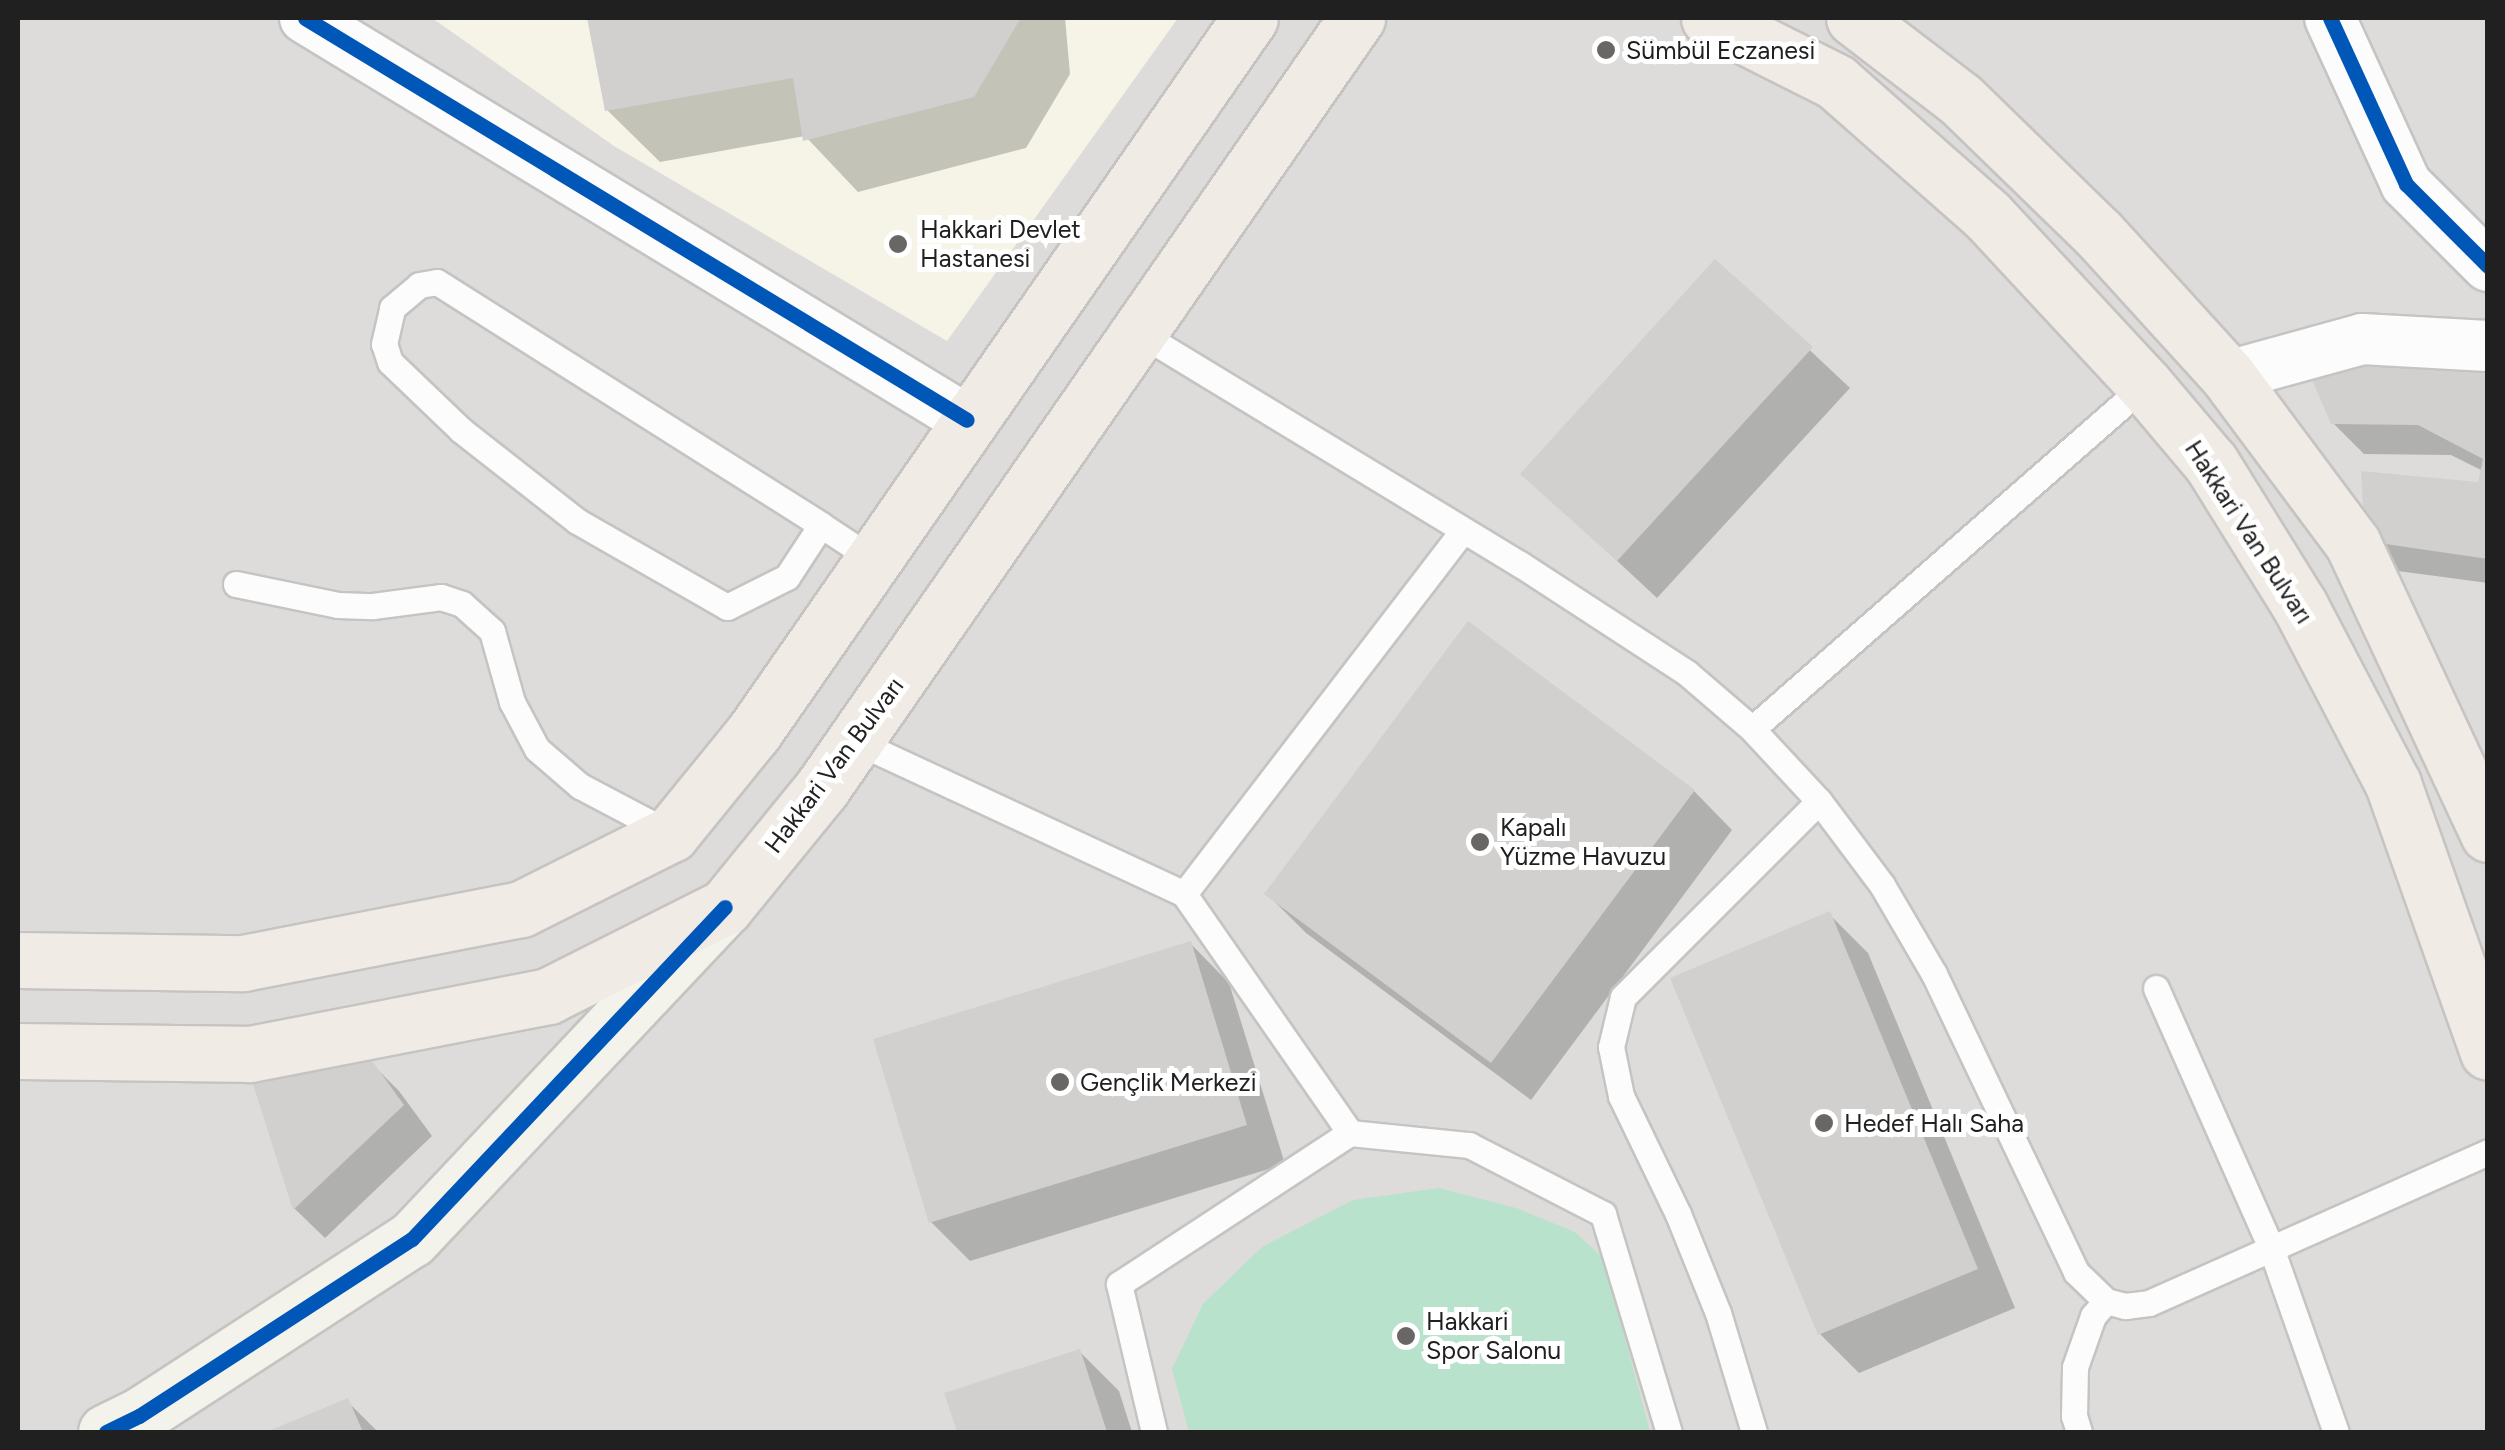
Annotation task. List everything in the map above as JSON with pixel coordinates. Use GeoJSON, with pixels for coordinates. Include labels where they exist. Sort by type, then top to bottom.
{"type":"FeatureCollection","features":[{"type":"Feature","properties":{"kind":"main road"},"geometry":{"type":"LineString","coordinates":[[18,960],[243,963],[521,909],[670,834],[754,732],[967,420],[1250,18]]}},
{"type":"Feature","properties":{"kind":"main road","name":"Hakkari Van Bulvarı"},"geometry":{"type":"LineString","coordinates":[[18,1051],[250,1054],[548,996],[725,907],[855,741],[1358,18]]}},
{"type":"Feature","properties":{"kind":"main road","name":"Hakkari Van Bulvarı"},"geometry":{"type":"LineString","coordinates":[[1709,18],[1836,82],[1987,215],[2145,385],[2210,463],[2300,606],[2393,784],[2488,1052]]}},
{"type":"Feature","properties":{"kind":"main road"},"geometry":{"type":"LineString","coordinates":[[1854,18],[1960,99],[2098,233],[2228,376],[2352,544],[2488,834]]}},
{"type":"Feature","properties":{"kind":"street"},"geometry":{"type":"LineString","coordinates":[[305,18],[967,420]]}},
{"type":"Feature","properties":{"kind":"street"},"geometry":{"type":"LineString","coordinates":[[2330,18],[2406,184],[2488,266]]}},
{"type":"Feature","properties":{"kind":"street"},"geometry":{"type":"LineString","coordinates":[[2228,376],[2362,339],[2488,346]]}},
{"type":"Feature","properties":{"kind":"street"},"geometry":{"type":"LineString","coordinates":[[106,1432],[139,1416],[412,1239],[725,907]]}},
{"type":"Feature","properties":{"kind":"lane"},"geometry":{"type":"LineString","coordinates":[[821,526],[787,576],[726,607],[577,521],[462,430],[390,362],[384,344],[392,308],[419,285],[437,282],[821,526],[874,560]]}},
{"type":"Feature","properties":{"kind":"lane"},"geometry":{"type":"LineString","coordinates":[[1138,332],[1687,674],[1752,729],[1819,801],[1882,884],[1934,974],[2076,1272],[2106,1301],[2125,1306],[2149,1303],[2270,1245],[2488,1152]]}},
{"type":"Feature","properties":{"kind":"lane"},"geometry":{"type":"LineString","coordinates":[[1752,729],[2145,385]]}},
{"type":"Feature","properties":{"kind":"lane"},"geometry":{"type":"LineString","coordinates":[[1184,894],[1463,531]]}},
{"type":"Feature","properties":{"kind":"lane"},"geometry":{"type":"LineString","coordinates":[[236,584],[338,605],[372,606],[440,597],[462,604],[481,617],[500,646],[512,702],[537,749],[580,786],[670,834]]}},
{"type":"Feature","properties":{"kind":"lane"},"geometry":{"type":"LineString","coordinates":[[855,741],[1184,894],[1350,1134]]}},
{"type":"Feature","properties":{"kind":"lane"},"geometry":{"type":"LineString","coordinates":[[1754,1432],[1718,1313],[1678,1214],[1621,1096],[1611,1048],[1622,997],[1819,801]]}},
{"type":"Feature","properties":{"kind":"lane"},"geometry":{"type":"LineString","coordinates":[[2156,988],[2270,1245],[2336,1432]]}},
{"type":"Feature","properties":{"kind":"lane"},"geometry":{"type":"LineString","coordinates":[[1154,1432],[1119,1284],[1350,1134],[1469,1145],[1603,1214],[1669,1432]]}},
{"type":"Feature","properties":{"kind":"lane"},"geometry":{"type":"LineString","coordinates":[[2079,1432],[2075,1367],[2093,1316],[2106,1301]]}},
{"type":"Feature","properties":{"kind":"shaded area"},"geometry":{"type":"Polygon","coordinates":[[[18,18],[2487,18],[2487,1432],[18,1432],[18,18]]]}},
{"type":"Feature","properties":{"kind":"shaded area","name":"Hakkari Devlet Hastanesi"},"geometry":{"type":"Polygon","coordinates":[[[432,18],[1178,18],[947,341],[614,146],[432,18]]]}},
{"type":"Feature","properties":{"kind":"green space","name":"Hakkari Spor Salonu"},"geometry":{"type":"Polygon","coordinates":[[[1439,1188],[1516,1208],[1575,1232],[1604,1259],[1650,1432],[1189,1432],[1172,1369],[1203,1304],[1262,1247],[1353,1200],[1439,1188]]]}},
{"type":"Feature","properties":{"kind":"building"},"geometry":{"type":"Polygon","coordinates":[[[587,18],[1019,21],[974,97],[803,141],[793,78],[605,111],[587,18]]]}},
{"type":"Feature","properties":{"kind":"building"},"geometry":{"type":"Polygon","coordinates":[[[1715,259],[1813,347],[1617,561],[1520,474],[1715,259]]]}},
{"type":"Feature","properties":{"kind":"building"},"geometry":{"type":"Polygon","coordinates":[[[2458,349],[2488,371],[2488,559],[2365,541],[2361,471],[2478,482],[2483,459],[2418,425],[2331,424],[2310,375],[2458,349]]]}},
{"type":"Feature","properties":{"kind":"building","name":"Kapalı Yüzme Havuzu"},"geometry":{"type":"Polygon","coordinates":[[[1468,621],[1695,790],[1491,1063],[1264,894],[1468,621]]]}},
{"type":"Feature","properties":{"kind":"building","name":"Hedef Halı Saha"},"geometry":{"type":"Polygon","coordinates":[[[1830,911],[1978,1269],[1818,1335],[1670,978],[1830,911]]]}},
{"type":"Feature","properties":{"kind":"building","name":"Gençlik Merkezi"},"geometry":{"type":"Polygon","coordinates":[[[1191,941],[1247,1125],[929,1223],[873,1039],[1191,941]]]}},
{"type":"Feature","properties":{"kind":"building"},"geometry":{"type":"Polygon","coordinates":[[[370,1058],[404,1105],[293,1210],[253,1084],[370,1058]]]}},
{"type":"Feature","properties":{"kind":"building"},"geometry":{"type":"Polygon","coordinates":[[[1080,1349],[1107,1432],[957,1432],[944,1393],[1080,1349]]]}},
{"type":"Feature","properties":{"kind":"building"},"geometry":{"type":"Polygon","coordinates":[[[348,1398],[363,1432],[266,1432],[348,1398]]]}},
{"type":"Feature","properties":{"kind":"cycle path"},"geometry":{"type":"LineString","coordinates":[[305,18],[967,420]]}},
{"type":"Feature","properties":{"kind":"cycle path"},"geometry":{"type":"LineString","coordinates":[[2330,18],[2406,184],[2488,266]]}},
{"type":"Feature","properties":{"kind":"cycle path"},"geometry":{"type":"LineString","coordinates":[[106,1432],[139,1416],[412,1239],[725,907]]}},
{"type":"Feature","properties":{"kind":"place","name":"Sümbül Eczanesi"},"geometry":{"type":"Point","coordinates":[1606,50]}},
{"type":"Feature","properties":{"kind":"place","name":"Hakkari Devlet Hastanesi"},"geometry":{"type":"Point","coordinates":[898,244]}},
{"type":"Feature","properties":{"kind":"place","name":"Kapalı Yüzme Havuzu"},"geometry":{"type":"Point","coordinates":[1480,842]}},
{"type":"Feature","properties":{"kind":"place","name":"Gençlik Merkezi"},"geometry":{"type":"Point","coordinates":[1060,1082]}},
{"type":"Feature","properties":{"kind":"place","name":"Hedef Halı Saha"},"geometry":{"type":"Point","coordinates":[1824,1123]}},
{"type":"Feature","properties":{"kind":"place","name":"Hakkari Spor Salonu"},"geometry":{"type":"Point","coordinates":[1406,1336]}}]}
